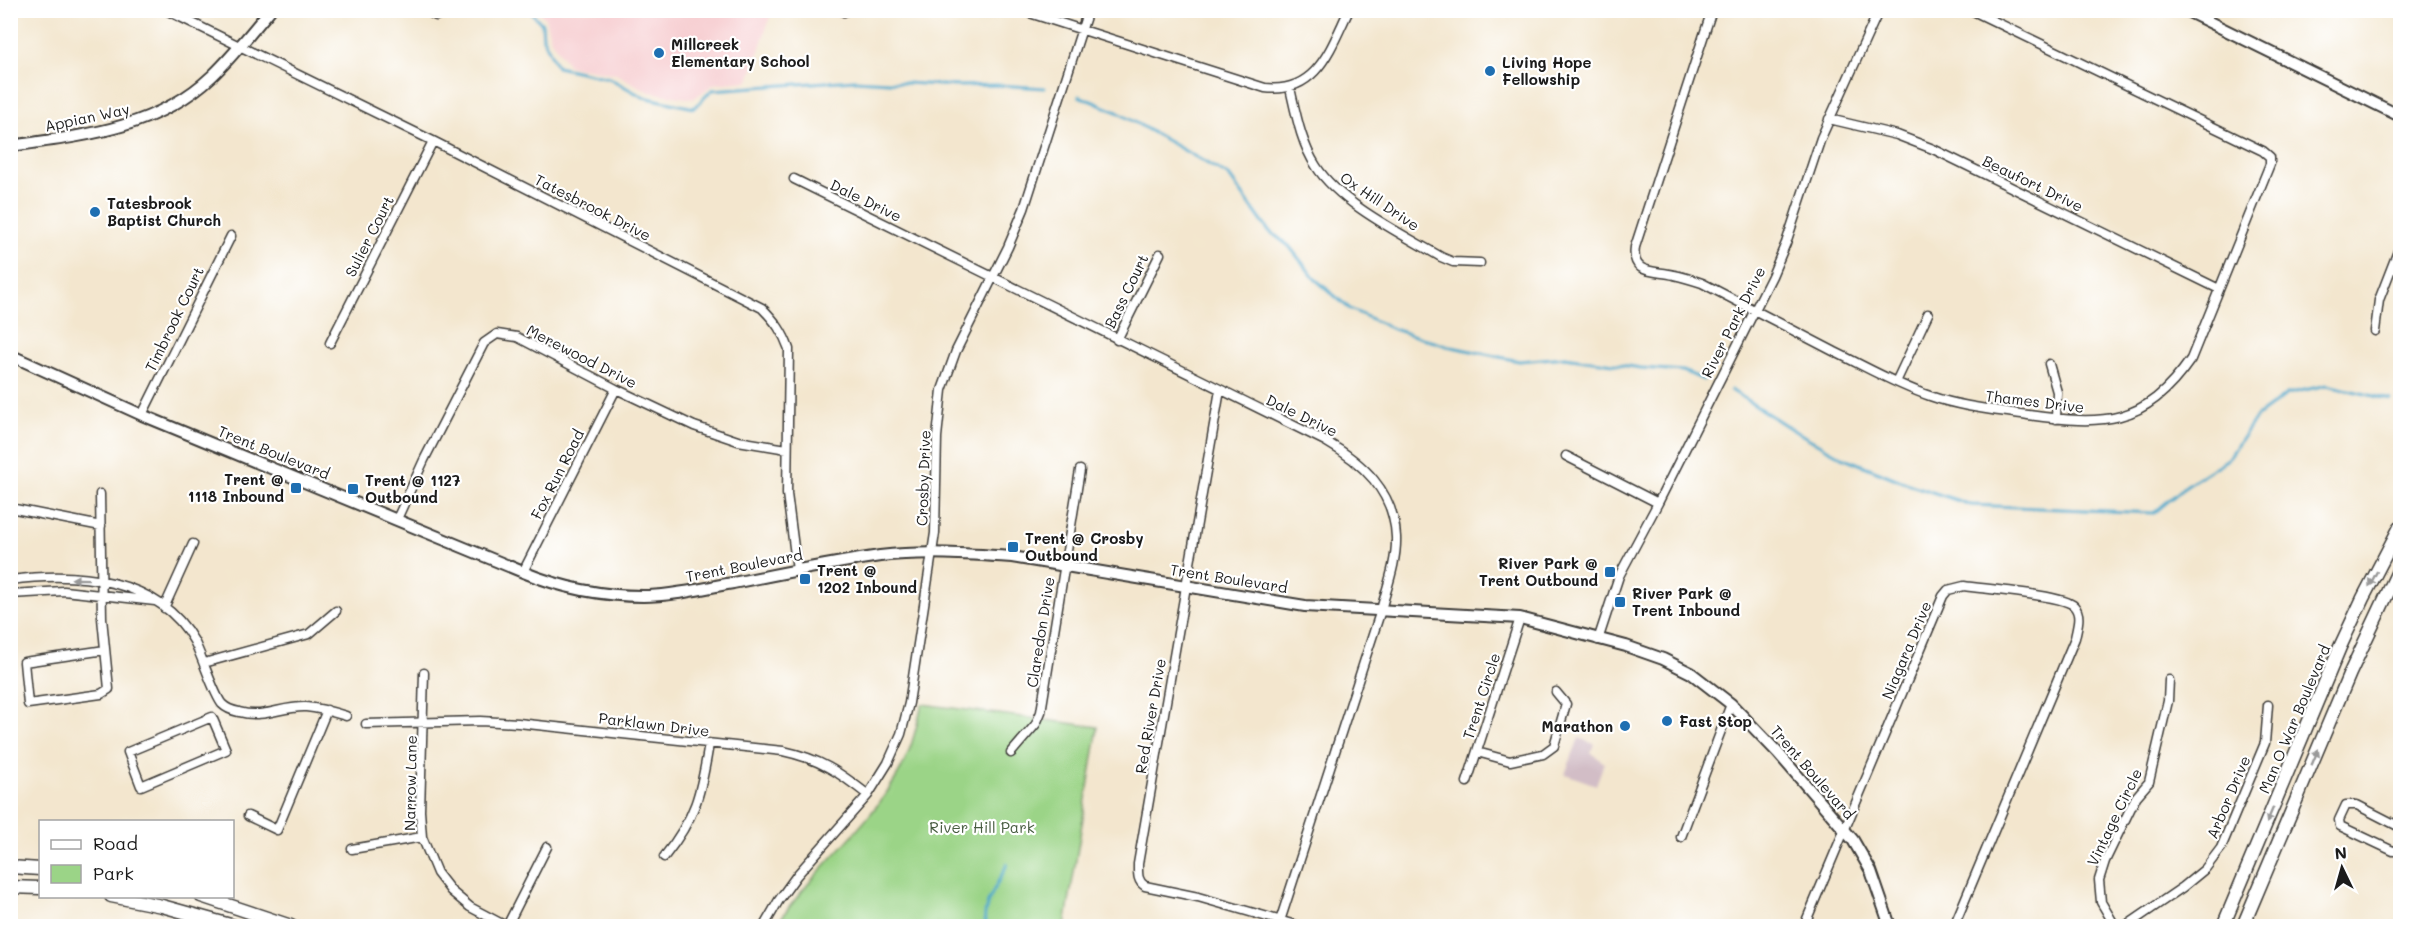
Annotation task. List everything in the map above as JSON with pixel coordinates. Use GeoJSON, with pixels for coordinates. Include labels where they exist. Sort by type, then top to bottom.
{"type":"FeatureCollection","features":[{"type":"Feature","properties":{"kind":"main road","name":"Man O War Boulevard"},"geometry":{"type":"LineString","coordinates":[[2223,927],[2340,647],[2400,527]]}},
{"type":"Feature","properties":{"kind":"main road"},"geometry":{"type":"LineString","coordinates":[[2243,927],[2355,662],[2400,567]]}},
{"type":"Feature","properties":{"kind":"main road"},"geometry":{"type":"LineString","coordinates":[[10,867],[39,869]]}},
{"type":"Feature","properties":{"kind":"main road"},"geometry":{"type":"LineString","coordinates":[[10,887],[39,888]]}},
{"type":"Feature","properties":{"kind":"main road"},"geometry":{"type":"LineString","coordinates":[[117,898],[162,906],[234,927]]}},
{"type":"Feature","properties":{"kind":"main road"},"geometry":{"type":"LineString","coordinates":[[204,898],[291,927]]}},
{"type":"Feature","properties":{"kind":"street","name":"Tatesbrook Drive"},"geometry":{"type":"LineString","coordinates":[[166,10],[433,141],[762,308],[776,322],[785,336],[789,349],[787,494],[797,570]]}},
{"type":"Feature","properties":{"kind":"street","name":"Appian Way"},"geometry":{"type":"LineString","coordinates":[[13,146],[121,128],[158,113],[211,77],[270,10]]}},
{"type":"Feature","properties":{"kind":"street"},"geometry":{"type":"LineString","coordinates":[[425,10],[436,16]]}},
{"type":"Feature","properties":{"kind":"street"},"geometry":{"type":"LineString","coordinates":[[1020,10],[1266,88],[1290,88],[1309,77],[1323,63],[1349,10]]}},
{"type":"Feature","properties":{"kind":"street","name":"Crosby Drive"},"geometry":{"type":"LineString","coordinates":[[764,927],[779,900],[797,875],[868,795],[888,764],[905,721],[935,532],[942,390],[956,351],[1008,247],[1024,209],[1088,10]]}},
{"type":"Feature","properties":{"kind":"street","name":"Thames Drive"},"geometry":{"type":"LineString","coordinates":[[1712,10],[1634,255],[1644,270],[1687,278],[1896,382],[1931,397],[1956,403],[2085,422],[2127,414],[2157,397],[2181,374],[2191,359],[2270,164],[2268,154],[1971,10]]}},
{"type":"Feature","properties":{"kind":"street","name":"River Park Drive"},"geometry":{"type":"LineString","coordinates":[[1598,640],[1619,576],[1755,310],[1786,243],[1829,119],[1879,10]]}},
{"type":"Feature","properties":{"kind":"street"},"geometry":{"type":"LineString","coordinates":[[2185,10],[2400,116]]}},
{"type":"Feature","properties":{"kind":"street"},"geometry":{"type":"LineString","coordinates":[[2392,10],[2400,15]]}},
{"type":"Feature","properties":{"kind":"street","name":"Ox Hill Drive"},"geometry":{"type":"LineString","coordinates":[[1290,88],[1300,131],[1310,156],[1327,181],[1341,195],[1441,257],[1453,262],[1480,263]]}},
{"type":"Feature","properties":{"kind":"street"},"geometry":{"type":"LineString","coordinates":[[10,112],[13,146]]}},
{"type":"Feature","properties":{"kind":"street","name":"Beaufort Drive"},"geometry":{"type":"LineString","coordinates":[[1829,119],[1897,135],[1933,149],[2219,289]]}},
{"type":"Feature","properties":{"kind":"street","name":"Sulier Court"},"geometry":{"type":"LineString","coordinates":[[330,343],[433,141]]}},
{"type":"Feature","properties":{"kind":"street","name":"Dale Drive"},"geometry":{"type":"LineString","coordinates":[[794,179],[1325,441],[1353,458],[1373,477],[1389,503],[1396,538],[1394,561],[1381,610],[1280,921]]}},
{"type":"Feature","properties":{"kind":"street","name":"Timbrook Court"},"geometry":{"type":"LineString","coordinates":[[142,415],[231,236]]}},
{"type":"Feature","properties":{"kind":"street"},"geometry":{"type":"LineString","coordinates":[[2375,331],[2379,300],[2400,246]]}},
{"type":"Feature","properties":{"kind":"street","name":"Bass Court"},"geometry":{"type":"LineString","coordinates":[[1117,340],[1160,254]]}},
{"type":"Feature","properties":{"kind":"street"},"geometry":{"type":"LineString","coordinates":[[1896,382],[1928,314]]}},
{"type":"Feature","properties":{"kind":"street","name":"Merewood Drive"},"geometry":{"type":"LineString","coordinates":[[397,519],[424,460],[484,343],[491,336],[498,334],[517,337],[616,388],[719,435],[787,449]]}},
{"type":"Feature","properties":{"kind":"street","name":"Trent Boulevard"},"geometry":{"type":"LineString","coordinates":[[10,355],[142,415],[544,581],[587,591],[644,596],[686,592],[882,556],[932,552],[1012,556],[1305,606],[1520,618],[1635,650],[1691,672],[1731,705],[1778,753],[1844,830],[1871,872],[1890,927]]}},
{"type":"Feature","properties":{"kind":"street"},"geometry":{"type":"LineString","coordinates":[[2049,364],[2057,392],[2056,419]]}},
{"type":"Feature","properties":{"kind":"street","name":"Fox Run Road"},"geometry":{"type":"LineString","coordinates":[[523,572],[616,388]]}},
{"type":"Feature","properties":{"kind":"street","name":"Red River Drive"},"geometry":{"type":"LineString","coordinates":[[1220,390],[1138,864],[1139,880],[1145,886],[1198,897],[1299,927]]}},
{"type":"Feature","properties":{"kind":"street"},"geometry":{"type":"LineString","coordinates":[[1566,456],[1658,503]]}},
{"type":"Feature","properties":{"kind":"street","name":"Claredon Drive"},"geometry":{"type":"LineString","coordinates":[[1011,753],[1036,724],[1041,712],[1080,470]]}},
{"type":"Feature","properties":{"kind":"street"},"geometry":{"type":"LineString","coordinates":[[99,494],[101,594],[109,689],[101,694],[28,704],[24,662],[105,650]]}},
{"type":"Feature","properties":{"kind":"street"},"geometry":{"type":"LineString","coordinates":[[10,508],[101,526]]}},
{"type":"Feature","properties":{"kind":"street"},"geometry":{"type":"LineString","coordinates":[[165,608],[193,544]]}},
{"type":"Feature","properties":{"kind":"street"},"geometry":{"type":"LineString","coordinates":[[10,580],[101,579],[142,593],[165,608],[194,641],[222,704],[234,711],[252,716],[305,707],[346,716]]}},
{"type":"Feature","properties":{"kind":"street","name":"Niagara Drive"},"geometry":{"type":"LineString","coordinates":[[1804,927],[1937,609],[1948,590],[1964,586],[2069,603],[2075,607],[2078,614],[2079,623],[2074,638],[1954,927]]}},
{"type":"Feature","properties":{"kind":"street"},"geometry":{"type":"LineString","coordinates":[[10,594],[64,591],[155,601]]}},
{"type":"Feature","properties":{"kind":"street"},"geometry":{"type":"LineString","coordinates":[[204,663],[309,634],[336,611]]}},
{"type":"Feature","properties":{"kind":"street","name":"Trent Circle"},"geometry":{"type":"LineString","coordinates":[[1467,782],[1520,618]]}},
{"type":"Feature","properties":{"kind":"street","name":"Narrow Lane"},"geometry":{"type":"LineString","coordinates":[[424,674],[420,801],[422,837],[433,866],[451,891],[470,907],[507,927]]}},
{"type":"Feature","properties":{"kind":"street","name":"Vintage Circle"},"geometry":{"type":"LineString","coordinates":[[2115,927],[2101,902],[2099,880],[2105,861],[2136,797],[2149,783],[2167,710],[2169,680]]}},
{"type":"Feature","properties":{"kind":"street"},"geometry":{"type":"LineString","coordinates":[[1477,752],[1510,761],[1543,754],[1554,746],[1566,704],[1556,692]]}},
{"type":"Feature","properties":{"kind":"street"},"geometry":{"type":"LineString","coordinates":[[213,717],[226,750],[141,786],[128,752],[213,717],[222,704]]}},
{"type":"Feature","properties":{"kind":"street"},"geometry":{"type":"LineString","coordinates":[[1682,837],[1731,705]]}},
{"type":"Feature","properties":{"kind":"street","name":"Arbor Drive"},"geometry":{"type":"LineString","coordinates":[[2126,927],[2205,869],[2221,849],[2265,743],[2268,705]]}},
{"type":"Feature","properties":{"kind":"street"},"geometry":{"type":"LineString","coordinates":[[248,816],[277,830],[327,710]]}},
{"type":"Feature","properties":{"kind":"street","name":"Parklawn Drive"},"geometry":{"type":"LineString","coordinates":[[366,724],[518,723],[802,755],[835,770],[868,795]]}},
{"type":"Feature","properties":{"kind":"street"},"geometry":{"type":"LineString","coordinates":[[664,857],[689,823],[703,778],[709,744]]}},
{"type":"Feature","properties":{"kind":"street"},"geometry":{"type":"LineString","coordinates":[[2400,828],[2357,806],[2346,805],[2339,820],[2340,826],[2393,851],[2400,850]]}},
{"type":"Feature","properties":{"kind":"street"},"geometry":{"type":"LineString","coordinates":[[352,849],[422,837]]}},
{"type":"Feature","properties":{"kind":"street"},"geometry":{"type":"LineString","coordinates":[[507,927],[547,847]]}},
{"type":"Feature","properties":{"kind":"shaded area","name":"Millcreek Elementary School"},"geometry":{"type":"Polygon","coordinates":[[[538,11],[772,11],[749,81],[714,84],[693,99],[649,92],[616,74],[569,66],[551,40],[545,18],[538,11]]]}},
{"type":"Feature","properties":{"kind":"shaded area"},"geometry":{"type":"Polygon","coordinates":[[[1579,738],[1594,744],[1591,752],[1604,763],[1596,785],[1565,774],[1579,738]]]}},
{"type":"Feature","properties":{"kind":"green space","name":"River Hill Park"},"geometry":{"type":"Polygon","coordinates":[[[922,704],[1098,727],[1065,926],[776,926],[805,888],[883,798],[909,751],[922,704]]]}},
{"type":"Feature","properties":{"kind":"waterway"},"geometry":{"type":"LineString","coordinates":[[529,10],[542,24],[543,38],[557,67],[609,78],[643,97],[694,108],[712,90],[855,80],[1045,88]]}},
{"type":"Feature","properties":{"kind":"waterway"},"geometry":{"type":"LineString","coordinates":[[1079,96],[1117,112],[1229,176],[1268,230],[1289,246],[1315,279],[1350,309],[1393,329],[1447,346],[1519,361],[1565,357],[1641,368],[1683,371],[1704,380]]}},
{"type":"Feature","properties":{"kind":"waterway"},"geometry":{"type":"LineString","coordinates":[[1731,390],[1793,430],[1842,457],[1911,485],[1971,505],[2154,513],[2187,485],[2228,459],[2257,416],[2287,394],[2327,385],[2391,400]]}},
{"type":"Feature","properties":{"kind":"waterway"},"geometry":{"type":"LineString","coordinates":[[986,926],[985,911],[1007,864]]}},
{"type":"Feature","properties":{"kind":"place","name":"Millcreek Elementary School"},"geometry":{"type":"Point","coordinates":[659,53]}},
{"type":"Feature","properties":{"kind":"place","name":"Living Hope Fellowship"},"geometry":{"type":"Point","coordinates":[1490,71]}},
{"type":"Feature","properties":{"kind":"place","name":"Tatesbrook Baptist Church"},"geometry":{"type":"Point","coordinates":[95,212]}},
{"type":"Feature","properties":{"kind":"place","name":"Trent @ 1118 Inbound"},"geometry":{"type":"Point","coordinates":[296,488]}},
{"type":"Feature","properties":{"kind":"place","name":"Trent @ 1127 Outbound"},"geometry":{"type":"Point","coordinates":[353,489]}},
{"type":"Feature","properties":{"kind":"place","name":"Trent @ Crosby Outbound"},"geometry":{"type":"Point","coordinates":[1013,547]}},
{"type":"Feature","properties":{"kind":"place","name":"River Park @ Trent Outbound"},"geometry":{"type":"Point","coordinates":[1610,572]}},
{"type":"Feature","properties":{"kind":"place","name":"Trent @ 1202 Inbound"},"geometry":{"type":"Point","coordinates":[805,579]}},
{"type":"Feature","properties":{"kind":"place","name":"River Park @ Trent Inbound"},"geometry":{"type":"Point","coordinates":[1620,602]}},
{"type":"Feature","properties":{"kind":"place","name":"Fast Stop"},"geometry":{"type":"Point","coordinates":[1667,721]}},
{"type":"Feature","properties":{"kind":"place","name":"Marathon"},"geometry":{"type":"Point","coordinates":[1625,726]}}]}
